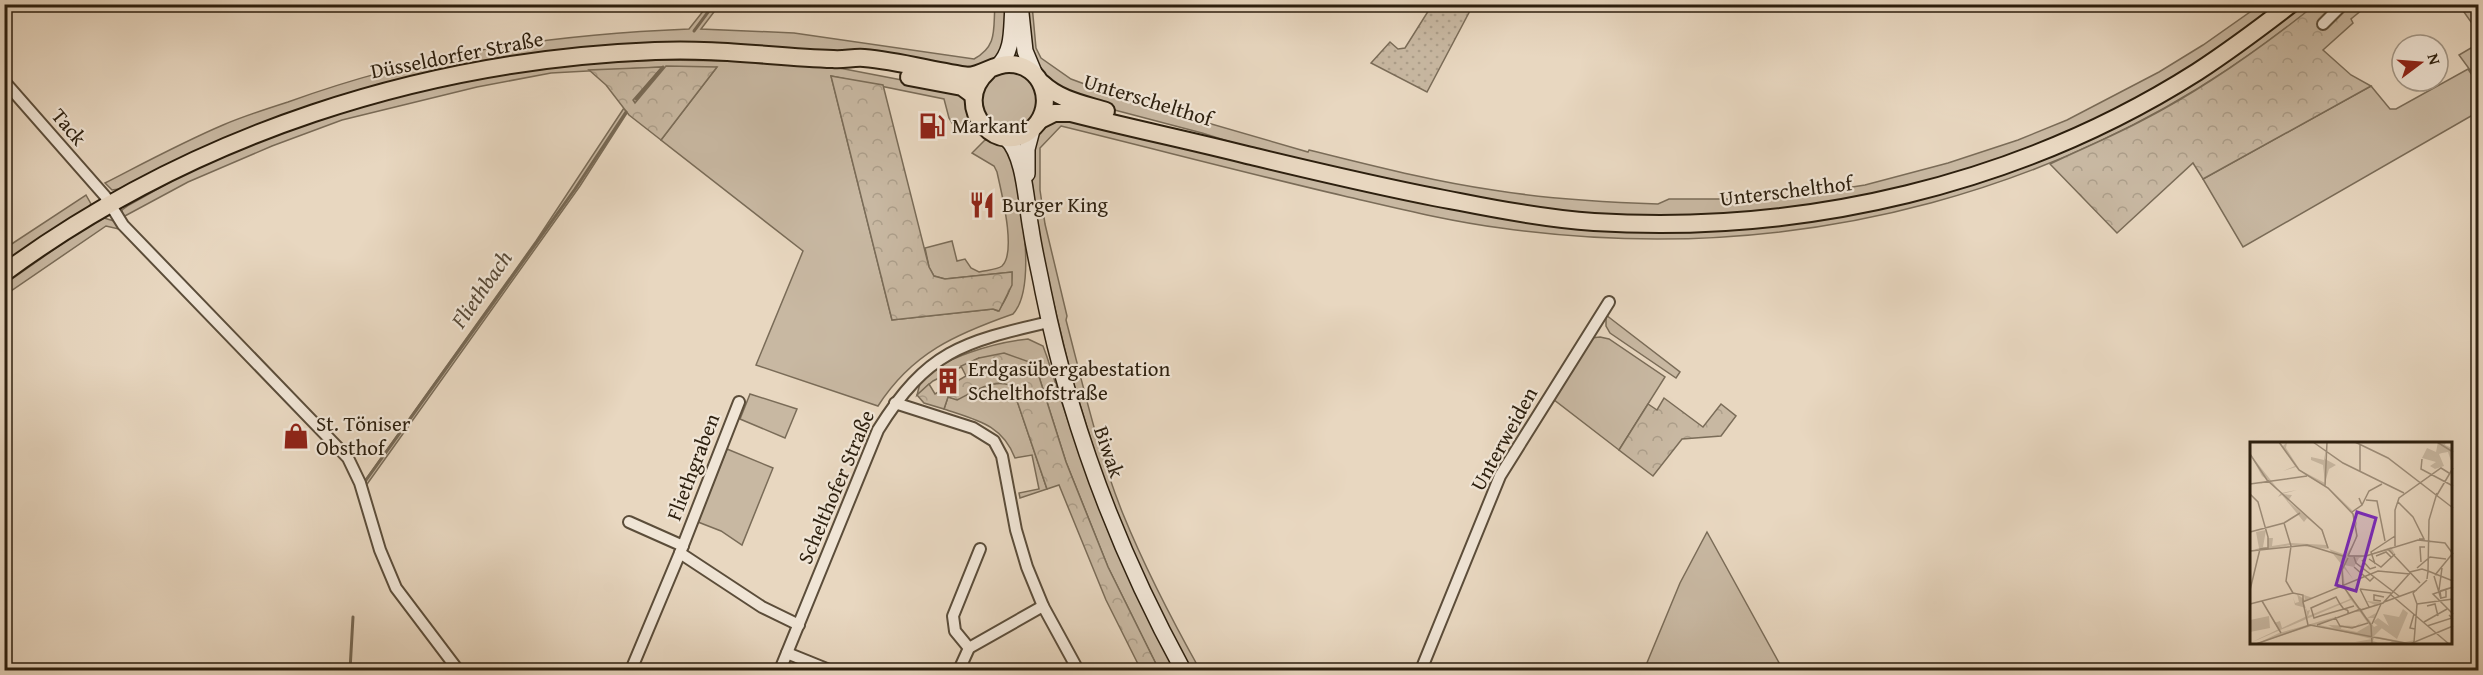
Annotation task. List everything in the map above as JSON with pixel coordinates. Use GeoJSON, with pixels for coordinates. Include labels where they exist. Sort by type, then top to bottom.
{"type":"FeatureCollection","features":[{"type":"Feature","properties":{"kind":"main road","name":"Unterschelthof"},"geometry":{"type":"LineString","coordinates":[[1036,125],[1054,113],[1065,112],[1368,185],[1527,215],[1594,222],[1753,221],[1882,201],[1965,179],[2052,147],[2107,122],[2188,77],[2248,37],[2291,4]]}},
{"type":"Feature","properties":{"kind":"main road","name":"Düsseldorfer Straße"},"geometry":{"type":"LineString","coordinates":[[4,273],[108,201],[266,130],[346,102],[462,73],[536,61],[657,51],[719,50],[835,59]]}},
{"type":"Feature","properties":{"kind":"main road"},"geometry":{"type":"LineString","coordinates":[[835,59],[863,58],[969,76],[993,68],[1016,65],[1038,79],[1046,102],[1036,125],[1019,136],[1006,138],[991,133],[983,126],[973,106],[973,95],[980,78],[993,68]]}},
{"type":"Feature","properties":{"kind":"main road"},"geometry":{"type":"LineString","coordinates":[[835,59],[860,68],[962,87],[973,95]]}},
{"type":"Feature","properties":{"kind":"main road","name":"Unterschelthof"},"geometry":{"type":"LineString","coordinates":[[1038,79],[1056,95],[1065,99],[1180,131],[1245,154]]}},
{"type":"Feature","properties":{"kind":"street"},"geometry":{"type":"LineString","coordinates":[[993,68],[1007,56],[1010,47],[1013,4]]}},
{"type":"Feature","properties":{"kind":"street"},"geometry":{"type":"LineString","coordinates":[[1020,4],[1025,51],[1038,79]]}},
{"type":"Feature","properties":{"kind":"street"},"geometry":{"type":"LineString","coordinates":[[2323,24],[2343,4]]}},
{"type":"Feature","properties":{"kind":"street","name":"Tack"},"geometry":{"type":"LineString","coordinates":[[4,81],[108,201]]}},
{"type":"Feature","properties":{"kind":"street","name":"Biwak"},"geometry":{"type":"LineString","coordinates":[[1027,198],[1027,149],[1036,125]]}},
{"type":"Feature","properties":{"kind":"street","name":"Biwak"},"geometry":{"type":"LineString","coordinates":[[1006,138],[1016,152],[1027,198],[1049,322],[1070,401],[1098,487],[1150,610],[1183,670]]}},
{"type":"Feature","properties":{"kind":"street"},"geometry":{"type":"LineString","coordinates":[[108,201],[123,225],[348,459],[360,483],[380,550],[396,588],[458,670]]}},
{"type":"Feature","properties":{"kind":"street","name":"Unterweiden"},"geometry":{"type":"LineString","coordinates":[[1421,670],[1500,476],[1609,302]]}},
{"type":"Feature","properties":{"kind":"street","name":"Schelthofer Straße"},"geometry":{"type":"LineString","coordinates":[[780,670],[878,430],[895,403],[925,370],[962,346],[1049,322]]}},
{"type":"Feature","properties":{"kind":"street","name":"Fliethgraben"},"geometry":{"type":"LineString","coordinates":[[631,670],[739,402]]}},
{"type":"Feature","properties":{"kind":"street"},"geometry":{"type":"LineString","coordinates":[[895,403],[973,428],[994,441],[1004,464],[1016,530],[1027,567],[1043,606],[1078,670]]}},
{"type":"Feature","properties":{"kind":"street","name":"Fliethgraben"},"geometry":{"type":"LineString","coordinates":[[629,522],[681,549],[762,607],[799,625]]}},
{"type":"Feature","properties":{"kind":"street"},"geometry":{"type":"LineString","coordinates":[[969,648],[955,631],[953,616],[980,549]]}},
{"type":"Feature","properties":{"kind":"street"},"geometry":{"type":"LineString","coordinates":[[959,670],[969,648],[1043,606]]}},
{"type":"Feature","properties":{"kind":"street"},"geometry":{"type":"LineString","coordinates":[[787,653],[829,670]]}},
{"type":"Feature","properties":{"kind":"green space"},"geometry":{"type":"Polygon","coordinates":[[[720,4],[701,29],[794,33],[974,59],[982,54],[991,43],[995,5],[1010,5],[1003,55],[974,72],[656,45],[593,47],[546,53],[184,157],[119,189],[112,190],[105,183],[223,125],[338,85],[436,59],[486,49],[585,36],[689,29],[708,5],[720,4]]]}},
{"type":"Feature","properties":{"kind":"green space"},"geometry":{"type":"Polygon","coordinates":[[[1027,5],[1032,5],[1036,48],[1041,58],[1071,79],[1125,99],[1308,152],[1309,150],[1447,182],[1555,198],[1658,204],[1669,199],[1776,199],[1865,185],[1948,163],[2018,140],[2067,120],[2159,72],[2203,45],[2260,5],[2280,5],[2245,31],[2150,92],[2081,127],[1984,166],[1887,194],[1729,217],[1611,217],[1484,202],[1289,160],[1055,91],[1032,63],[1027,5]]]}},
{"type":"Feature","properties":{"kind":"green space"},"geometry":{"type":"Polygon","coordinates":[[[1432,5],[1473,5],[1427,92],[1371,63],[1390,42],[1398,49],[1405,48],[1432,5]]]}},
{"type":"Feature","properties":{"kind":"green space"},"geometry":{"type":"Polygon","coordinates":[[[2303,5],[2315,5],[2226,71],[2132,125],[2033,169],[1932,203],[1827,225],[1720,237],[1611,238],[1481,225],[1344,196],[1061,126],[1040,148],[1040,190],[1066,320],[1114,491],[1150,574],[1200,670],[1189,670],[1162,619],[1111,504],[1072,379],[1044,263],[1031,169],[1038,132],[1058,117],[1437,206],[1515,219],[1655,231],[1704,231],[1759,227],[1983,180],[2253,42],[2303,5]]]}},
{"type":"Feature","properties":{"kind":"green space"},"geometry":{"type":"Polygon","coordinates":[[[2315,5],[2368,5],[2351,19],[2353,23],[2323,50],[2351,75],[2371,86],[2203,179],[2193,163],[2117,233],[2050,164],[2132,126],[2188,95],[2253,52],[2315,5]]]}},
{"type":"Feature","properties":{"kind":"green space"},"geometry":{"type":"Polygon","coordinates":[[[2459,5],[2478,5],[2478,32],[2459,5]]]}},
{"type":"Feature","properties":{"kind":"green space"},"geometry":{"type":"Polygon","coordinates":[[[2476,45],[2478,47],[2478,81],[2459,55],[2476,45]]]}},
{"type":"Feature","properties":{"kind":"green space"},"geometry":{"type":"Polygon","coordinates":[[[664,60],[808,62],[959,91],[969,111],[964,132],[957,131],[949,118],[944,99],[831,76],[892,320],[993,309],[998,311],[1006,297],[1012,272],[945,279],[934,276],[929,267],[925,248],[952,241],[957,261],[965,259],[971,268],[979,272],[1000,267],[1006,259],[1007,221],[997,172],[994,166],[972,153],[985,140],[1000,144],[1013,153],[1025,237],[1026,261],[1021,301],[1013,314],[973,329],[937,348],[905,372],[878,406],[756,365],[803,251],[661,140],[717,67],[635,103],[633,100],[661,67],[551,73],[477,87],[342,120],[272,146],[188,182],[123,217],[122,210],[129,205],[199,167],[278,133],[350,109],[423,89],[517,71],[580,64],[664,60]]]}},
{"type":"Feature","properties":{"kind":"green space"},"geometry":{"type":"Polygon","coordinates":[[[666,66],[717,67],[661,140],[629,115],[606,85],[589,70],[662,67],[633,100],[635,103],[666,66]]]}},
{"type":"Feature","properties":{"kind":"green space"},"geometry":{"type":"Polygon","coordinates":[[[2468,69],[2478,84],[2478,112],[2243,247],[2203,179],[2371,86],[2390,109],[2396,109],[2425,93],[2450,93],[2450,79],[2468,69]]]}},
{"type":"Feature","properties":{"kind":"green space"},"geometry":{"type":"Polygon","coordinates":[[[1010,71],[1026,76],[1034,84],[1039,100],[1034,116],[1026,124],[1010,129],[994,124],[986,116],[981,100],[986,84],[994,76],[1010,71]]]}},
{"type":"Feature","properties":{"kind":"green space"},"geometry":{"type":"Polygon","coordinates":[[[831,76],[883,85],[929,267],[934,276],[945,279],[1012,272],[1012,285],[999,311],[993,309],[892,320],[831,76]]]}},
{"type":"Feature","properties":{"kind":"green space"},"geometry":{"type":"Polygon","coordinates":[[[624,108],[627,113],[580,186],[365,487],[363,483],[536,241],[624,108]]]}},
{"type":"Feature","properties":{"kind":"green space"},"geometry":{"type":"Polygon","coordinates":[[[86,195],[91,204],[85,212],[5,267],[4,249],[86,195]]]}},
{"type":"Feature","properties":{"kind":"green space"},"geometry":{"type":"Polygon","coordinates":[[[104,218],[114,221],[123,230],[106,226],[5,295],[5,284],[90,224],[104,218]]]}},
{"type":"Feature","properties":{"kind":"green space"},"geometry":{"type":"Polygon","coordinates":[[[1606,315],[1680,372],[1676,378],[1610,333],[1606,326],[1606,315]]]}},
{"type":"Feature","properties":{"kind":"green space"},"geometry":{"type":"Polygon","coordinates":[[[1591,338],[1609,339],[1665,377],[1619,450],[1553,399],[1591,338]]]}},
{"type":"Feature","properties":{"kind":"green space"},"geometry":{"type":"Polygon","coordinates":[[[1028,339],[1043,346],[1088,477],[1120,556],[1137,595],[1176,670],[1159,670],[1108,567],[1066,462],[1035,364],[979,358],[933,381],[917,395],[921,382],[941,365],[986,347],[1028,339]]]}},
{"type":"Feature","properties":{"kind":"green space"},"geometry":{"type":"Polygon","coordinates":[[[1004,353],[1035,364],[1066,462],[1108,567],[1159,670],[1141,670],[1106,600],[1059,485],[1047,489],[1012,386],[991,385],[957,400],[948,397],[944,409],[924,403],[917,395],[929,384],[935,394],[966,376],[961,366],[979,358],[1004,353]]]}},
{"type":"Feature","properties":{"kind":"green space"},"geometry":{"type":"Polygon","coordinates":[[[1002,382],[1012,386],[1047,489],[1020,498],[1019,493],[1039,489],[1032,455],[1015,458],[1010,447],[995,430],[977,420],[944,409],[948,397],[957,399],[988,385],[1002,382]]]}},
{"type":"Feature","properties":{"kind":"green space"},"geometry":{"type":"Polygon","coordinates":[[[750,394],[797,409],[785,438],[740,419],[750,394]]]}},
{"type":"Feature","properties":{"kind":"green space"},"geometry":{"type":"Polygon","coordinates":[[[1664,398],[1703,427],[1721,404],[1736,416],[1721,436],[1682,439],[1653,476],[1619,450],[1648,404],[1657,410],[1664,398]]]}},
{"type":"Feature","properties":{"kind":"green space"},"geometry":{"type":"Polygon","coordinates":[[[727,449],[773,468],[742,545],[721,531],[698,522],[727,449]]]}},
{"type":"Feature","properties":{"kind":"green space"},"geometry":{"type":"Polygon","coordinates":[[[1707,532],[1783,670],[1644,670],[1680,583],[1707,532]]]}},
{"type":"Feature","properties":{"kind":"waterway","name":"Fliethbach"},"geometry":{"type":"LineString","coordinates":[[694,31],[714,4]]}},
{"type":"Feature","properties":{"kind":"waterway","name":"Fliethbach"},"geometry":{"type":"LineString","coordinates":[[636,99],[663,67]]}},
{"type":"Feature","properties":{"kind":"waterway","name":"Fliethbach"},"geometry":{"type":"LineString","coordinates":[[364,483],[575,189],[626,112]]}},
{"type":"Feature","properties":{"kind":"waterway","name":"Fliethbach"},"geometry":{"type":"LineString","coordinates":[[350,670],[353,617]]}},
{"type":"Feature","properties":{"kind":"place","name":"Markant"},"geometry":{"type":"Point","coordinates":[932,126]}},
{"type":"Feature","properties":{"kind":"place","name":"Burger King"},"geometry":{"type":"Point","coordinates":[982,205]}},
{"type":"Feature","properties":{"kind":"place","name":"Erdgasübergabestation Schelthofstraße"},"geometry":{"type":"Point","coordinates":[948,381]}},
{"type":"Feature","properties":{"kind":"place","name":"St. Töniser Obsthof"},"geometry":{"type":"Point","coordinates":[296,436]}}]}
